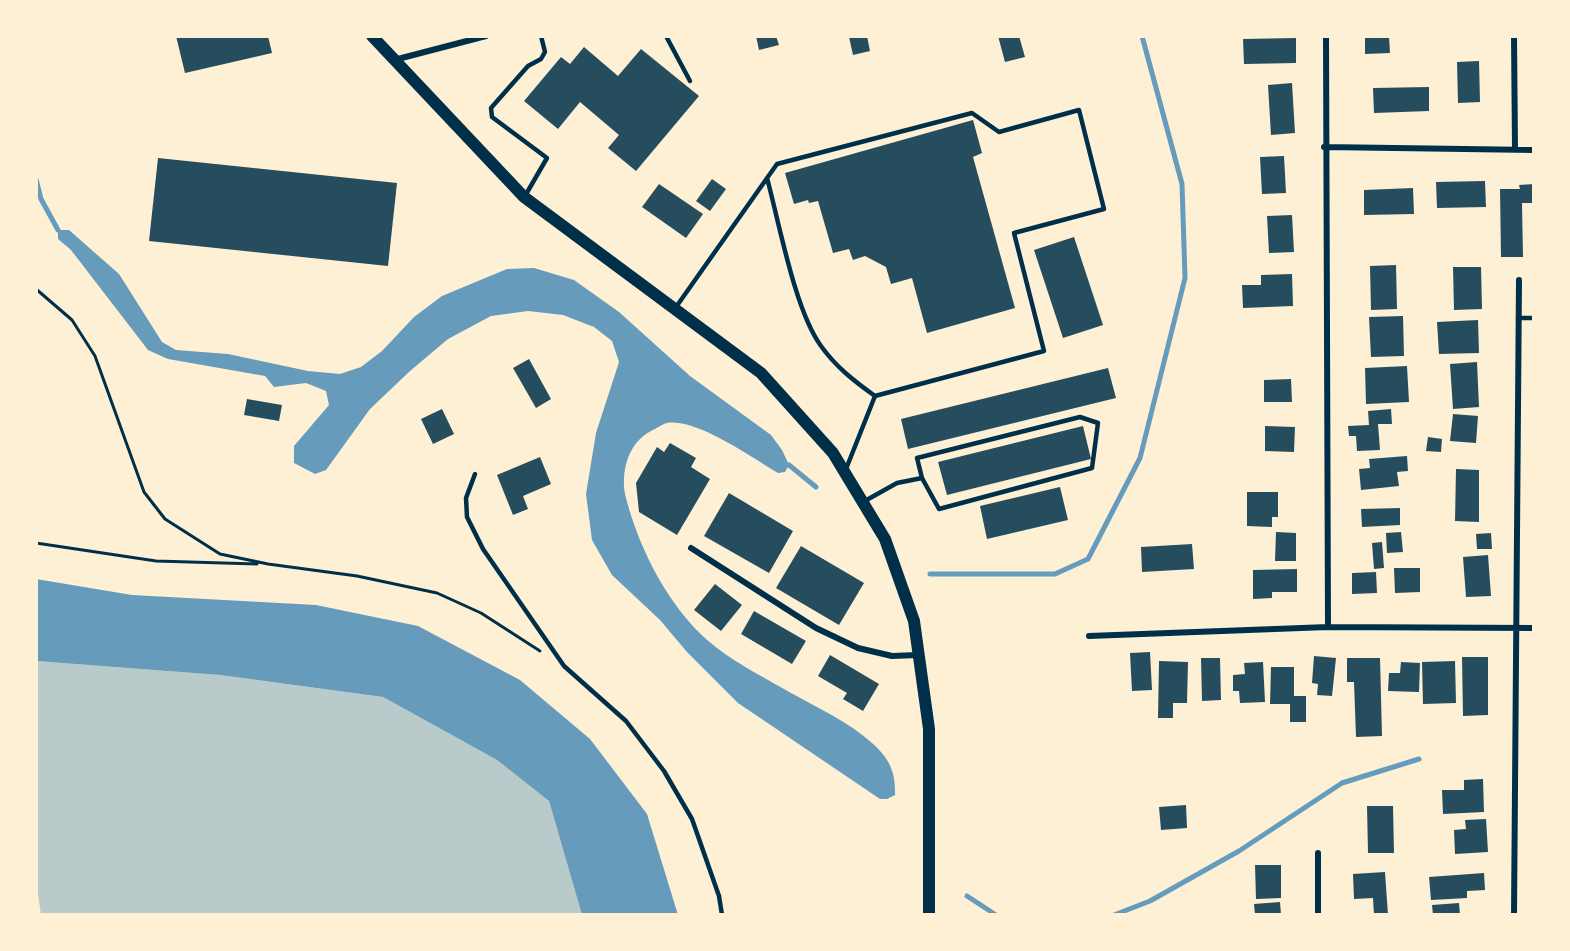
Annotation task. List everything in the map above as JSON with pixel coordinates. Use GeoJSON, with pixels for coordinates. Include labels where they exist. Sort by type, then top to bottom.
{"type":"FeatureCollection","features":[{"type":"Feature","properties":{"kind":"main road"},"geometry":{"type":"LineString","coordinates":[[372,36],[525,197],[761,373],[833,453],[885,539],[914,621],[930,729],[929,915]]}},
{"type":"Feature","properties":{"kind":"street"},"geometry":{"type":"LineString","coordinates":[[393,60],[486,36]]}},
{"type":"Feature","properties":{"kind":"street"},"geometry":{"type":"LineString","coordinates":[[1326,36],[1324,147],[1328,627]]}},
{"type":"Feature","properties":{"kind":"street"},"geometry":{"type":"LineString","coordinates":[[1514,36],[1515,149]]}},
{"type":"Feature","properties":{"kind":"street"},"geometry":{"type":"LineString","coordinates":[[1324,147],[1534,150]]}},
{"type":"Feature","properties":{"kind":"street"},"geometry":{"type":"LineString","coordinates":[[1514,915],[1519,280]]}},
{"type":"Feature","properties":{"kind":"street"},"geometry":{"type":"LineString","coordinates":[[691,548],[816,628],[858,648],[892,656],[918,655]]}},
{"type":"Feature","properties":{"kind":"street"},"geometry":{"type":"LineString","coordinates":[[1089,636],[1328,627],[1534,628]]}},
{"type":"Feature","properties":{"kind":"street"},"geometry":{"type":"LineString","coordinates":[[1318,853],[1318,915]]}},
{"type":"Feature","properties":{"kind":"lane"},"geometry":{"type":"LineString","coordinates":[[525,197],[547,158],[492,117],[491,108],[528,66],[541,59],[545,52],[541,36]]}},
{"type":"Feature","properties":{"kind":"lane"},"geometry":{"type":"LineString","coordinates":[[666,36],[690,81]]}},
{"type":"Feature","properties":{"kind":"lane"},"geometry":{"type":"LineString","coordinates":[[674,309],[767,178],[777,164],[972,113],[999,132],[1078,110],[1104,210],[1014,233],[1044,351],[875,396],[847,377],[816,336],[804,312],[767,178]]}},
{"type":"Feature","properties":{"kind":"lane"},"geometry":{"type":"LineString","coordinates":[[1518,318],[1534,318]]}},
{"type":"Feature","properties":{"kind":"lane"},"geometry":{"type":"LineString","coordinates":[[844,472],[875,396]]}},
{"type":"Feature","properties":{"kind":"lane"},"geometry":{"type":"LineString","coordinates":[[1080,417],[1098,423],[1092,468],[939,510],[922,478],[916,458],[1080,417]]}},
{"type":"Feature","properties":{"kind":"lane"},"geometry":{"type":"LineString","coordinates":[[475,474],[466,498],[467,517],[483,549],[564,666],[626,721],[664,771],[692,819],[718,896],[722,915]]}},
{"type":"Feature","properties":{"kind":"lane"},"geometry":{"type":"LineString","coordinates":[[863,502],[897,483],[922,478]]}},
{"type":"Feature","properties":{"kind":"path"},"geometry":{"type":"LineString","coordinates":[[36,289],[72,320],[95,356],[144,492],[165,519],[220,554],[268,564],[357,576],[436,593],[481,614],[564,666]]}},
{"type":"Feature","properties":{"kind":"path"},"geometry":{"type":"LineString","coordinates":[[36,543],[156,561],[268,564]]}},
{"type":"Feature","properties":{"kind":"shaded area"},"geometry":{"type":"Polygon","coordinates":[[[36,661],[220,675],[383,697],[497,760],[549,801],[582,915],[41,915],[36,879],[36,661]]]}},
{"type":"Feature","properties":{"kind":"water"},"geometry":{"type":"Polygon","coordinates":[[[58,230],[69,230],[119,274],[162,342],[176,350],[228,354],[308,371],[340,374],[361,367],[382,351],[414,317],[442,296],[507,269],[534,268],[574,280],[619,312],[690,376],[771,435],[782,450],[789,465],[785,472],[778,473],[724,440],[708,433],[679,423],[663,424],[636,443],[627,460],[624,489],[632,519],[649,560],[672,600],[701,634],[734,660],[863,735],[887,760],[893,772],[895,795],[887,799],[880,799],[738,703],[687,652],[660,620],[612,575],[592,540],[586,494],[596,433],[619,362],[612,341],[594,327],[563,315],[528,311],[491,316],[448,339],[410,371],[370,409],[326,470],[315,474],[294,463],[294,446],[329,405],[326,391],[306,383],[274,387],[265,376],[168,359],[148,350],[71,250],[58,239],[58,230]]]}},
{"type":"Feature","properties":{"kind":"water"},"geometry":{"type":"Polygon","coordinates":[[[36,579],[132,595],[316,605],[418,626],[520,680],[590,739],[647,814],[678,915],[582,915],[549,801],[497,760],[383,697],[220,675],[36,661],[36,579]]]}},
{"type":"Feature","properties":{"kind":"building"},"geometry":{"type":"Polygon","coordinates":[[[176,36],[268,36],[272,53],[185,73],[176,36]]]}},
{"type":"Feature","properties":{"kind":"building"},"geometry":{"type":"Polygon","coordinates":[[[756,36],[776,36],[779,45],[759,50],[756,36]]]}},
{"type":"Feature","properties":{"kind":"building"},"geometry":{"type":"Polygon","coordinates":[[[867,36],[870,51],[853,55],[849,37],[867,36]]]}},
{"type":"Feature","properties":{"kind":"building"},"geometry":{"type":"Polygon","coordinates":[[[998,36],[1019,36],[1025,57],[1005,62],[998,36]]]}},
{"type":"Feature","properties":{"kind":"building"},"geometry":{"type":"Polygon","coordinates":[[[1365,36],[1389,36],[1390,53],[1365,54],[1365,36]]]}},
{"type":"Feature","properties":{"kind":"building"},"geometry":{"type":"Polygon","coordinates":[[[1296,38],[1296,63],[1244,64],[1243,39],[1296,38]]]}},
{"type":"Feature","properties":{"kind":"building"},"geometry":{"type":"Polygon","coordinates":[[[584,47],[618,76],[641,49],[699,96],[636,171],[608,148],[619,135],[580,102],[558,129],[524,101],[561,57],[570,64],[584,47]]]}},
{"type":"Feature","properties":{"kind":"building"},"geometry":{"type":"Polygon","coordinates":[[[1479,61],[1480,102],[1458,103],[1457,62],[1479,61]]]}},
{"type":"Feature","properties":{"kind":"building"},"geometry":{"type":"Polygon","coordinates":[[[1292,83],[1295,133],[1271,135],[1268,85],[1292,83]]]}},
{"type":"Feature","properties":{"kind":"building"},"geometry":{"type":"Polygon","coordinates":[[[1429,87],[1429,111],[1374,113],[1373,88],[1429,87]]]}},
{"type":"Feature","properties":{"kind":"building"},"geometry":{"type":"Polygon","coordinates":[[[973,120],[982,153],[973,157],[1015,308],[927,333],[912,278],[891,284],[886,267],[865,256],[853,260],[849,249],[833,253],[818,201],[809,203],[808,200],[794,204],[785,173],[973,120]]]}},
{"type":"Feature","properties":{"kind":"building"},"geometry":{"type":"Polygon","coordinates":[[[1284,156],[1286,193],[1262,194],[1260,157],[1284,156]]]}},
{"type":"Feature","properties":{"kind":"building"},"geometry":{"type":"Polygon","coordinates":[[[158,158],[397,183],[388,266],[149,241],[158,158]]]}},
{"type":"Feature","properties":{"kind":"building"},"geometry":{"type":"Polygon","coordinates":[[[712,179],[726,189],[710,211],[696,201],[712,179]]]}},
{"type":"Feature","properties":{"kind":"building"},"geometry":{"type":"Polygon","coordinates":[[[1485,181],[1486,207],[1437,208],[1436,182],[1485,181]]]}},
{"type":"Feature","properties":{"kind":"building"},"geometry":{"type":"Polygon","coordinates":[[[659,184],[703,214],[686,238],[642,207],[659,184]]]}},
{"type":"Feature","properties":{"kind":"building"},"geometry":{"type":"Polygon","coordinates":[[[1534,184],[1534,203],[1522,203],[1523,257],[1501,257],[1500,189],[1520,189],[1519,185],[1534,184]]]}},
{"type":"Feature","properties":{"kind":"building"},"geometry":{"type":"Polygon","coordinates":[[[1413,188],[1414,214],[1364,215],[1364,190],[1413,188]]]}},
{"type":"Feature","properties":{"kind":"building"},"geometry":{"type":"Polygon","coordinates":[[[1292,215],[1294,252],[1269,253],[1267,216],[1292,215]]]}},
{"type":"Feature","properties":{"kind":"building"},"geometry":{"type":"Polygon","coordinates":[[[1074,237],[1103,325],[1063,338],[1034,250],[1074,237]]]}},
{"type":"Feature","properties":{"kind":"building"},"geometry":{"type":"Polygon","coordinates":[[[1396,265],[1397,309],[1371,310],[1370,266],[1396,265]]]}},
{"type":"Feature","properties":{"kind":"building"},"geometry":{"type":"Polygon","coordinates":[[[1453,267],[1481,267],[1482,309],[1454,310],[1453,267]]]}},
{"type":"Feature","properties":{"kind":"building"},"geometry":{"type":"Polygon","coordinates":[[[1292,274],[1293,306],[1243,308],[1242,285],[1261,285],[1261,275],[1292,274]]]}},
{"type":"Feature","properties":{"kind":"building"},"geometry":{"type":"Polygon","coordinates":[[[1403,316],[1404,356],[1371,357],[1369,317],[1403,316]]]}},
{"type":"Feature","properties":{"kind":"building"},"geometry":{"type":"Polygon","coordinates":[[[1478,320],[1479,353],[1439,354],[1437,322],[1478,320]]]}},
{"type":"Feature","properties":{"kind":"building"},"geometry":{"type":"Polygon","coordinates":[[[529,359],[551,399],[536,408],[513,368],[529,359]]]}},
{"type":"Feature","properties":{"kind":"building"},"geometry":{"type":"Polygon","coordinates":[[[1477,362],[1479,407],[1453,409],[1450,364],[1477,362]]]}},
{"type":"Feature","properties":{"kind":"building"},"geometry":{"type":"Polygon","coordinates":[[[1407,366],[1409,402],[1366,404],[1365,368],[1407,366]]]}},
{"type":"Feature","properties":{"kind":"building"},"geometry":{"type":"Polygon","coordinates":[[[1108,368],[1116,398],[908,449],[901,419],[1108,368]]]}},
{"type":"Feature","properties":{"kind":"building"},"geometry":{"type":"Polygon","coordinates":[[[1291,379],[1292,402],[1264,402],[1264,380],[1291,379]]]}},
{"type":"Feature","properties":{"kind":"building"},"geometry":{"type":"Polygon","coordinates":[[[247,399],[282,405],[279,421],[244,415],[247,399]]]}},
{"type":"Feature","properties":{"kind":"building"},"geometry":{"type":"Polygon","coordinates":[[[442,409],[454,434],[433,444],[421,419],[442,409]]]}},
{"type":"Feature","properties":{"kind":"building"},"geometry":{"type":"Polygon","coordinates":[[[1391,409],[1392,424],[1378,424],[1380,450],[1357,451],[1356,436],[1349,436],[1348,426],[1369,425],[1368,411],[1391,409]]]}},
{"type":"Feature","properties":{"kind":"building"},"geometry":{"type":"Polygon","coordinates":[[[1453,414],[1478,416],[1476,443],[1450,441],[1453,414]]]}},
{"type":"Feature","properties":{"kind":"building"},"geometry":{"type":"Polygon","coordinates":[[[1083,426],[1091,459],[947,495],[938,462],[1083,426]]]}},
{"type":"Feature","properties":{"kind":"building"},"geometry":{"type":"Polygon","coordinates":[[[1265,426],[1295,427],[1294,452],[1265,451],[1265,426]]]}},
{"type":"Feature","properties":{"kind":"building"},"geometry":{"type":"Polygon","coordinates":[[[1428,437],[1442,439],[1441,452],[1426,451],[1428,437]]]}},
{"type":"Feature","properties":{"kind":"building"},"geometry":{"type":"Polygon","coordinates":[[[670,443],[696,458],[691,467],[710,479],[677,535],[639,512],[636,483],[657,447],[664,452],[670,443]]]}},
{"type":"Feature","properties":{"kind":"building"},"geometry":{"type":"Polygon","coordinates":[[[1407,456],[1408,471],[1397,472],[1399,486],[1361,490],[1359,469],[1370,468],[1369,459],[1407,456]]]}},
{"type":"Feature","properties":{"kind":"building"},"geometry":{"type":"Polygon","coordinates":[[[540,457],[551,484],[523,496],[528,509],[513,515],[497,475],[540,457]]]}},
{"type":"Feature","properties":{"kind":"building"},"geometry":{"type":"Polygon","coordinates":[[[1456,469],[1479,470],[1479,522],[1455,521],[1456,469]]]}},
{"type":"Feature","properties":{"kind":"building"},"geometry":{"type":"Polygon","coordinates":[[[1060,487],[1068,520],[987,539],[980,506],[1060,487]]]}},
{"type":"Feature","properties":{"kind":"building"},"geometry":{"type":"Polygon","coordinates":[[[1247,492],[1278,492],[1278,517],[1272,517],[1272,527],[1247,526],[1247,492]]]}},
{"type":"Feature","properties":{"kind":"building"},"geometry":{"type":"Polygon","coordinates":[[[729,493],[793,531],[769,573],[704,536],[729,493]]]}},
{"type":"Feature","properties":{"kind":"building"},"geometry":{"type":"Polygon","coordinates":[[[1400,508],[1400,525],[1362,527],[1361,509],[1400,508]]]}},
{"type":"Feature","properties":{"kind":"building"},"geometry":{"type":"Polygon","coordinates":[[[1276,532],[1296,533],[1296,561],[1275,561],[1276,532]]]}},
{"type":"Feature","properties":{"kind":"building"},"geometry":{"type":"Polygon","coordinates":[[[1401,532],[1403,552],[1387,553],[1386,533],[1401,532]]]}},
{"type":"Feature","properties":{"kind":"building"},"geometry":{"type":"Polygon","coordinates":[[[1491,533],[1492,549],[1477,549],[1476,534],[1491,533]]]}},
{"type":"Feature","properties":{"kind":"building"},"geometry":{"type":"Polygon","coordinates":[[[1382,542],[1384,568],[1374,569],[1372,543],[1382,542]]]}},
{"type":"Feature","properties":{"kind":"building"},"geometry":{"type":"Polygon","coordinates":[[[1192,544],[1194,569],[1142,572],[1141,547],[1192,544]]]}},
{"type":"Feature","properties":{"kind":"building"},"geometry":{"type":"Polygon","coordinates":[[[801,546],[864,583],[839,625],[776,588],[801,546]]]}},
{"type":"Feature","properties":{"kind":"building"},"geometry":{"type":"Polygon","coordinates":[[[1488,555],[1491,596],[1466,597],[1463,557],[1488,555]]]}},
{"type":"Feature","properties":{"kind":"building"},"geometry":{"type":"Polygon","coordinates":[[[1394,568],[1420,568],[1420,592],[1395,593],[1394,568]]]}},
{"type":"Feature","properties":{"kind":"building"},"geometry":{"type":"Polygon","coordinates":[[[1297,569],[1297,592],[1272,592],[1272,598],[1253,599],[1253,570],[1297,569]]]}},
{"type":"Feature","properties":{"kind":"building"},"geometry":{"type":"Polygon","coordinates":[[[1376,572],[1377,593],[1352,594],[1352,573],[1376,572]]]}},
{"type":"Feature","properties":{"kind":"building"},"geometry":{"type":"Polygon","coordinates":[[[715,584],[742,605],[721,631],[694,610],[715,584]]]}},
{"type":"Feature","properties":{"kind":"building"},"geometry":{"type":"Polygon","coordinates":[[[754,611],[806,641],[792,664],[741,634],[754,611]]]}},
{"type":"Feature","properties":{"kind":"building"},"geometry":{"type":"Polygon","coordinates":[[[1150,652],[1152,690],[1132,691],[1130,653],[1150,652]]]}},
{"type":"Feature","properties":{"kind":"building"},"geometry":{"type":"Polygon","coordinates":[[[830,655],[879,684],[863,711],[843,699],[847,693],[818,676],[830,655]]]}},
{"type":"Feature","properties":{"kind":"building"},"geometry":{"type":"Polygon","coordinates":[[[1314,656],[1336,658],[1332,696],[1317,695],[1318,684],[1312,683],[1314,656]]]}},
{"type":"Feature","properties":{"kind":"building"},"geometry":{"type":"Polygon","coordinates":[[[1462,657],[1488,657],[1488,715],[1463,716],[1462,657]]]}},
{"type":"Feature","properties":{"kind":"building"},"geometry":{"type":"Polygon","coordinates":[[[1201,658],[1220,658],[1221,700],[1202,701],[1201,658]]]}},
{"type":"Feature","properties":{"kind":"building"},"geometry":{"type":"Polygon","coordinates":[[[1347,658],[1380,658],[1382,736],[1356,737],[1354,682],[1347,682],[1347,658]]]}},
{"type":"Feature","properties":{"kind":"building"},"geometry":{"type":"Polygon","coordinates":[[[1159,661],[1188,662],[1187,703],[1173,703],[1173,718],[1158,718],[1159,661]]]}},
{"type":"Feature","properties":{"kind":"building"},"geometry":{"type":"Polygon","coordinates":[[[1455,661],[1456,703],[1423,704],[1422,662],[1455,661]]]}},
{"type":"Feature","properties":{"kind":"building"},"geometry":{"type":"Polygon","coordinates":[[[1263,662],[1265,702],[1240,703],[1239,691],[1233,691],[1233,675],[1245,674],[1244,663],[1263,662]]]}},
{"type":"Feature","properties":{"kind":"building"},"geometry":{"type":"Polygon","coordinates":[[[1401,662],[1420,663],[1419,692],[1388,691],[1389,673],[1400,673],[1401,662]]]}},
{"type":"Feature","properties":{"kind":"building"},"geometry":{"type":"Polygon","coordinates":[[[1271,667],[1294,667],[1294,696],[1306,696],[1306,722],[1290,722],[1290,704],[1270,704],[1271,667]]]}},
{"type":"Feature","properties":{"kind":"building"},"geometry":{"type":"Polygon","coordinates":[[[1483,779],[1484,812],[1443,814],[1442,790],[1464,790],[1464,780],[1483,779]]]}},
{"type":"Feature","properties":{"kind":"building"},"geometry":{"type":"Polygon","coordinates":[[[1186,805],[1187,828],[1161,830],[1159,807],[1186,805]]]}},
{"type":"Feature","properties":{"kind":"building"},"geometry":{"type":"Polygon","coordinates":[[[1367,806],[1393,806],[1394,853],[1368,853],[1367,806]]]}},
{"type":"Feature","properties":{"kind":"building"},"geometry":{"type":"Polygon","coordinates":[[[1486,819],[1488,852],[1455,854],[1454,830],[1466,829],[1465,820],[1486,819]]]}},
{"type":"Feature","properties":{"kind":"building"},"geometry":{"type":"Polygon","coordinates":[[[1255,865],[1281,865],[1281,898],[1256,899],[1255,865]]]}},
{"type":"Feature","properties":{"kind":"building"},"geometry":{"type":"Polygon","coordinates":[[[1385,872],[1388,915],[1374,915],[1373,898],[1354,899],[1353,874],[1385,872]]]}},
{"type":"Feature","properties":{"kind":"building"},"geometry":{"type":"Polygon","coordinates":[[[1484,873],[1485,890],[1467,891],[1467,898],[1431,900],[1429,877],[1484,873]]]}},
{"type":"Feature","properties":{"kind":"building"},"geometry":{"type":"Polygon","coordinates":[[[1280,902],[1281,915],[1255,915],[1254,904],[1280,902]]]}},
{"type":"Feature","properties":{"kind":"building"},"geometry":{"type":"Polygon","coordinates":[[[1459,903],[1460,915],[1433,915],[1432,905],[1459,903]]]}},
{"type":"Feature","properties":{"kind":"waterway"},"geometry":{"type":"LineString","coordinates":[[930,574],[1055,574],[1088,559],[1140,458],[1185,278],[1182,184],[1142,36]]}},
{"type":"Feature","properties":{"kind":"waterway"},"geometry":{"type":"LineString","coordinates":[[36,179],[41,199],[58,230]]}},
{"type":"Feature","properties":{"kind":"waterway"},"geometry":{"type":"LineString","coordinates":[[789,465],[816,487]]}},
{"type":"Feature","properties":{"kind":"waterway"},"geometry":{"type":"LineString","coordinates":[[1114,915],[1150,901],[1239,851],[1342,783],[1419,759]]}},
{"type":"Feature","properties":{"kind":"waterway"},"geometry":{"type":"LineString","coordinates":[[967,896],[996,915]]}}]}
